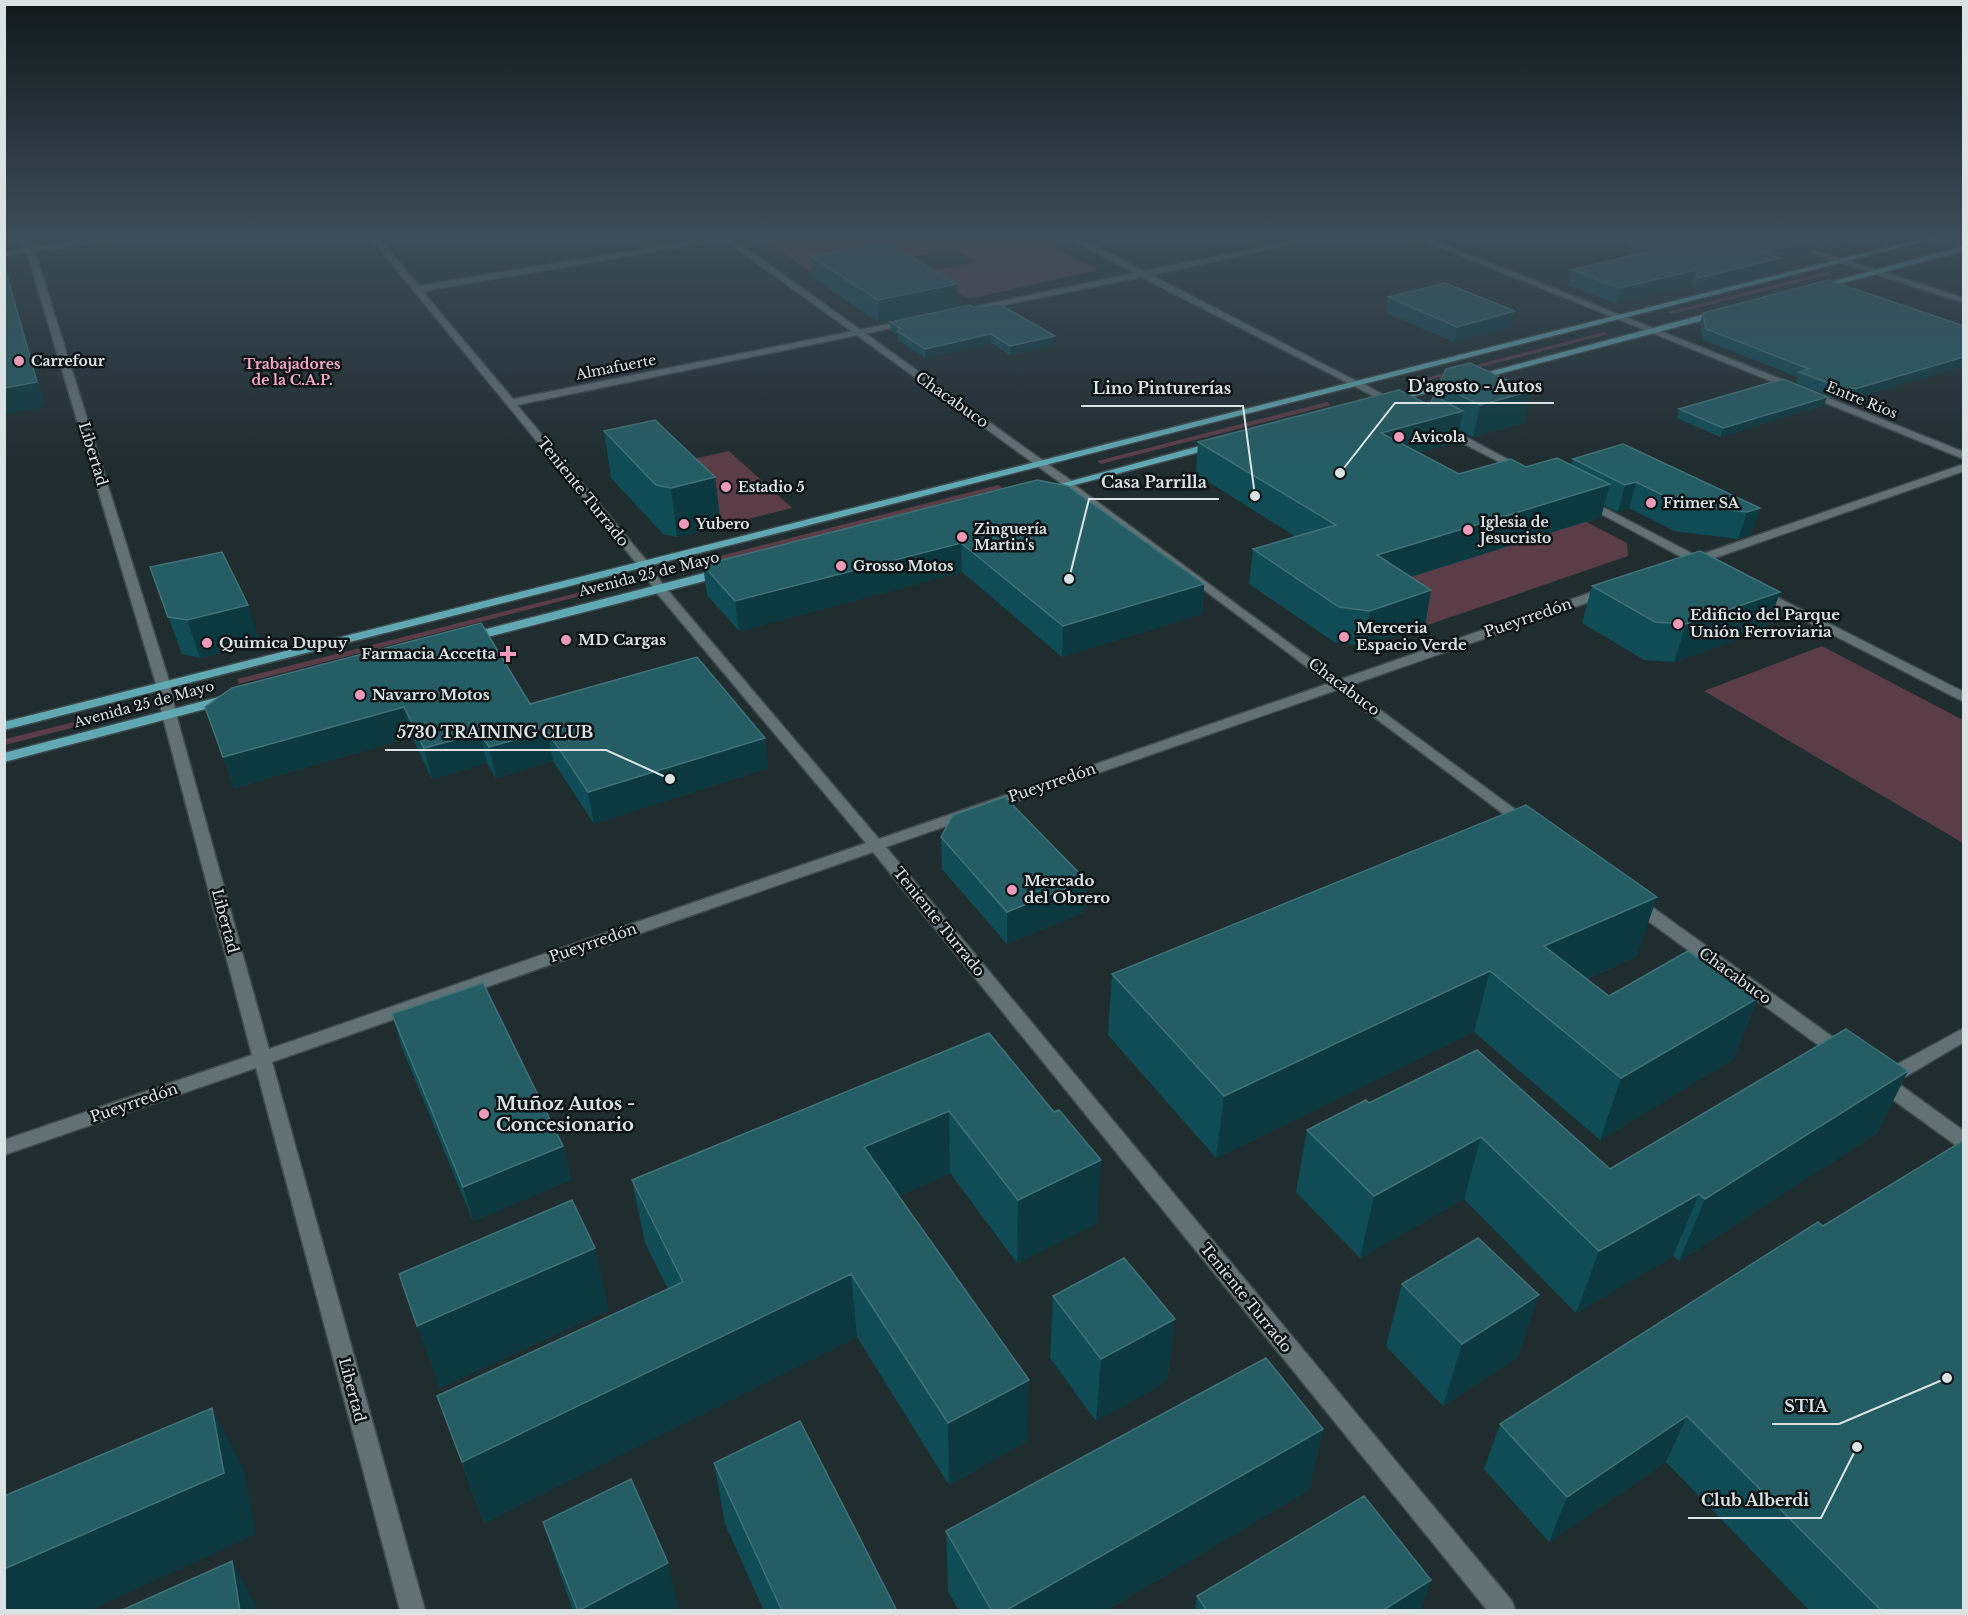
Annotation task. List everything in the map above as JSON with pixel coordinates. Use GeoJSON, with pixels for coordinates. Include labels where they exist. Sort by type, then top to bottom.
{"type":"FeatureCollection","features":[{"type":"Feature","properties":{"kind":"main road","name":"Avenida 25 de Mayo"},"geometry":{"type":"LineString","coordinates":[[4,726],[1357,384],[1635,311]]}},
{"type":"Feature","properties":{"kind":"main road"},"geometry":{"type":"LineString","coordinates":[[1382,402],[1725,311]]}},
{"type":"Feature","properties":{"kind":"main road"},"geometry":{"type":"LineString","coordinates":[[1034,493],[1225,442]]}},
{"type":"Feature","properties":{"kind":"main road","name":"Avenida 25 de Mayo"},"geometry":{"type":"LineString","coordinates":[[455,641],[738,569]]}},
{"type":"Feature","properties":{"kind":"main road","name":"Avenida 25 de Mayo"},"geometry":{"type":"LineString","coordinates":[[4,758],[240,696]]}},
{"type":"Feature","properties":{"kind":"street","name":"Libertad"},"geometry":{"type":"LineString","coordinates":[[50,311],[163,684],[169,714],[412,1611]]}},
{"type":"Feature","properties":{"kind":"street","name":"Teniente Turrado"},"geometry":{"type":"LineString","coordinates":[[435,311],[642,563],[660,589],[876,845],[1503,1611]]}},
{"type":"Feature","properties":{"kind":"street","name":"Chacabuco"},"geometry":{"type":"LineString","coordinates":[[829,311],[1041,463],[1543,836]]}},
{"type":"Feature","properties":{"kind":"street"},"geometry":{"type":"LineString","coordinates":[[943,315],[961,311]]}},
{"type":"Feature","properties":{"kind":"street"},"geometry":{"type":"LineString","coordinates":[[1216,311],[1357,384],[1382,402],[1408,411]]}},
{"type":"Feature","properties":{"kind":"street","name":"Entre Ríos"},"geometry":{"type":"LineString","coordinates":[[1604,311],[1964,456]]}},
{"type":"Feature","properties":{"kind":"street","name":"Almafuerte"},"geometry":{"type":"LineString","coordinates":[[510,403],[920,320]]}},
{"type":"Feature","properties":{"kind":"street"},"geometry":{"type":"LineString","coordinates":[[1429,422],[1532,475]]}},
{"type":"Feature","properties":{"kind":"street"},"geometry":{"type":"LineString","coordinates":[[1675,568],[1964,467]]}},
{"type":"Feature","properties":{"kind":"street"},"geometry":{"type":"LineString","coordinates":[[1573,496],[1717,570]]}},
{"type":"Feature","properties":{"kind":"street"},"geometry":{"type":"LineString","coordinates":[[1748,586],[1964,698]]}},
{"type":"Feature","properties":{"kind":"street","name":"Pueyrredón"},"geometry":{"type":"LineString","coordinates":[[4,1148],[1620,587]]}},
{"type":"Feature","properties":{"kind":"street","name":"Chacabuco"},"geometry":{"type":"LineString","coordinates":[[1620,892],[1964,1141]]}},
{"type":"Feature","properties":{"kind":"street"},"geometry":{"type":"LineString","coordinates":[[1882,1082],[1964,1034]]}},
{"type":"Feature","properties":{"kind":"shaded area"},"geometry":{"type":"Polygon","coordinates":[[[1604,332],[1609,334],[1419,383],[1414,381],[1604,332]]]}},
{"type":"Feature","properties":{"kind":"shaded area"},"geometry":{"type":"Polygon","coordinates":[[[1327,402],[1331,405],[1101,464],[1097,461],[1327,402]]]}},
{"type":"Feature","properties":{"kind":"shaded area","name":"Estadio 5"},"geometry":{"type":"Polygon","coordinates":[[[729,451],[792,508],[721,526],[661,466],[729,451]]]}},
{"type":"Feature","properties":{"kind":"shaded area"},"geometry":{"type":"Polygon","coordinates":[[[1506,480],[1627,543],[1628,556],[1425,626],[1298,540],[1506,480]]]}},
{"type":"Feature","properties":{"kind":"shaded area"},"geometry":{"type":"Polygon","coordinates":[[[998,485],[1003,488],[719,561],[716,557],[998,485]]]}},
{"type":"Feature","properties":{"kind":"shaded area"},"geometry":{"type":"Polygon","coordinates":[[[593,589],[596,592],[239,684],[237,679],[593,589]]]}},
{"type":"Feature","properties":{"kind":"shaded area"},"geometry":{"type":"Polygon","coordinates":[[[1822,646],[1963,720],[1963,843],[1704,691],[1822,646]]]}},
{"type":"Feature","properties":{"kind":"shaded area"},"geometry":{"type":"Polygon","coordinates":[[[82,720],[83,725],[5,745],[5,739],[82,720]]]}},
{"type":"Feature","properties":{"kind":"building"},"geometry":{"type":"Polygon","coordinates":[[[4,311],[17,311],[37,382],[4,388],[4,311]]]}},
{"type":"Feature","properties":{"kind":"building"},"geometry":{"type":"Polygon","coordinates":[[[940,311],[1012,311],[1055,336],[1010,346],[991,334],[925,349],[897,331],[900,328],[890,322],[940,311]]]}},
{"type":"Feature","properties":{"kind":"building"},"geometry":{"type":"Polygon","coordinates":[[[1421,311],[1514,311],[1457,327],[1421,311]]]}},
{"type":"Feature","properties":{"kind":"building"},"geometry":{"type":"Polygon","coordinates":[[[1921,311],[1964,326],[1964,357],[1858,388],[1844,389],[1799,372],[1809,369],[1706,329],[1703,313],[1921,311]]]}},
{"type":"Feature","properties":{"kind":"building"},"geometry":{"type":"Polygon","coordinates":[[[1470,363],[1531,391],[1480,405],[1439,385],[1446,369],[1470,363]]]}},
{"type":"Feature","properties":{"kind":"building"},"geometry":{"type":"Polygon","coordinates":[[[1783,379],[1827,397],[1723,428],[1679,409],[1783,379]]]}},
{"type":"Feature","properties":{"kind":"building"},"geometry":{"type":"Polygon","coordinates":[[[1399,390],[1429,405],[1434,396],[1463,411],[1381,433],[1459,474],[1511,459],[1526,467],[1557,458],[1610,484],[1377,555],[1431,590],[1370,611],[1339,607],[1253,549],[1336,525],[1198,442],[1399,390]]]}},
{"type":"Feature","properties":{"kind":"building"},"geometry":{"type":"Polygon","coordinates":[[[655,420],[715,477],[671,488],[656,485],[604,431],[655,420]]]}},
{"type":"Feature","properties":{"kind":"building"},"geometry":{"type":"Polygon","coordinates":[[[1623,444],[1760,508],[1747,512],[1681,504],[1636,482],[1625,485],[1573,459],[1623,444]]]}},
{"type":"Feature","properties":{"kind":"building"},"geometry":{"type":"Polygon","coordinates":[[[1037,480],[1068,486],[1204,584],[1063,626],[961,543],[735,601],[703,565],[1037,480]]]}},
{"type":"Feature","properties":{"kind":"building"},"geometry":{"type":"Polygon","coordinates":[[[1700,551],[1780,592],[1686,624],[1655,622],[1592,586],[1700,551]]]}},
{"type":"Feature","properties":{"kind":"building"},"geometry":{"type":"Polygon","coordinates":[[[222,552],[248,605],[187,620],[168,617],[150,567],[222,552]]]}},
{"type":"Feature","properties":{"kind":"building"},"geometry":{"type":"Polygon","coordinates":[[[481,623],[530,704],[697,657],[765,738],[588,792],[547,731],[489,747],[480,733],[424,748],[404,707],[223,757],[205,707],[232,688],[481,623]]]}},
{"type":"Feature","properties":{"kind":"building"},"geometry":{"type":"Polygon","coordinates":[[[1005,797],[1086,880],[1007,912],[941,837],[953,815],[1005,797]]]}},
{"type":"Feature","properties":{"kind":"building"},"geometry":{"type":"Polygon","coordinates":[[[1526,805],[1657,897],[1544,946],[1609,996],[1688,951],[1758,998],[1621,1078],[1490,971],[1224,1096],[1112,974],[1526,805]]]}},
{"type":"Feature","properties":{"kind":"building","name":"Muñoz Autos - Concesionario"},"geometry":{"type":"Polygon","coordinates":[[[483,983],[563,1146],[463,1187],[392,1014],[483,983]]]}},
{"type":"Feature","properties":{"kind":"building"},"geometry":{"type":"Polygon","coordinates":[[[1846,1029],[1908,1071],[1705,1199],[1699,1194],[1599,1251],[1481,1137],[1374,1196],[1307,1130],[1366,1100],[1369,1103],[1477,1050],[1610,1169],[1846,1029]]]}},
{"type":"Feature","properties":{"kind":"building"},"geometry":{"type":"Polygon","coordinates":[[[989,1033],[1054,1112],[1059,1110],[1101,1160],[1018,1200],[949,1111],[864,1147],[1029,1380],[948,1423],[851,1274],[462,1462],[437,1396],[683,1282],[632,1180],[989,1033]]]}},
{"type":"Feature","properties":{"kind":"building"},"geometry":{"type":"Polygon","coordinates":[[[1964,1140],[1964,1611],[1882,1611],[1687,1416],[1567,1497],[1500,1424],[1818,1222],[1823,1226],[1964,1140]]]}},
{"type":"Feature","properties":{"kind":"building"},"geometry":{"type":"Polygon","coordinates":[[[572,1200],[595,1248],[417,1326],[399,1274],[572,1200]]]}},
{"type":"Feature","properties":{"kind":"building"},"geometry":{"type":"Polygon","coordinates":[[[1478,1238],[1539,1295],[1462,1344],[1402,1284],[1478,1238]]]}},
{"type":"Feature","properties":{"kind":"building"},"geometry":{"type":"Polygon","coordinates":[[[1124,1258],[1175,1319],[1101,1359],[1053,1296],[1124,1258]]]}},
{"type":"Feature","properties":{"kind":"building"},"geometry":{"type":"Polygon","coordinates":[[[1266,1358],[1323,1429],[1005,1611],[992,1611],[946,1531],[1266,1358]]]}},
{"type":"Feature","properties":{"kind":"building"},"geometry":{"type":"Polygon","coordinates":[[[212,1408],[224,1473],[4,1569],[4,1496],[212,1408]]]}},
{"type":"Feature","properties":{"kind":"building"},"geometry":{"type":"Polygon","coordinates":[[[800,1421],[897,1611],[782,1611],[714,1463],[800,1421]]]}},
{"type":"Feature","properties":{"kind":"building"},"geometry":{"type":"Polygon","coordinates":[[[631,1479],[668,1563],[578,1611],[543,1522],[631,1479]]]}},
{"type":"Feature","properties":{"kind":"building"},"geometry":{"type":"Polygon","coordinates":[[[1364,1496],[1431,1580],[1382,1611],[1207,1611],[1197,1596],[1364,1496]]]}},
{"type":"Feature","properties":{"kind":"building"},"geometry":{"type":"Polygon","coordinates":[[[232,1561],[240,1611],[120,1611],[232,1561]]]}},
{"type":"Feature","properties":{"kind":"place","name":"Carrefour"},"geometry":{"type":"Point","coordinates":[19,361]}},
{"type":"Feature","properties":{"kind":"place","name":"Avicola"},"geometry":{"type":"Point","coordinates":[1399,437]}},
{"type":"Feature","properties":{"kind":"place","name":"D'agosto - Autos"},"geometry":{"type":"Point","coordinates":[1340,473]}},
{"type":"Feature","properties":{"kind":"place","name":"Estadio 5"},"geometry":{"type":"Point","coordinates":[726,487]}},
{"type":"Feature","properties":{"kind":"place","name":"Lino Pinturerías"},"geometry":{"type":"Point","coordinates":[1255,496]}},
{"type":"Feature","properties":{"kind":"place","name":"Frimer SA"},"geometry":{"type":"Point","coordinates":[1651,503]}},
{"type":"Feature","properties":{"kind":"place","name":"Yubero"},"geometry":{"type":"Point","coordinates":[684,524]}},
{"type":"Feature","properties":{"kind":"place","name":"Iglesia de Jesucristo"},"geometry":{"type":"Point","coordinates":[1468,530]}},
{"type":"Feature","properties":{"kind":"place","name":"Zinguería Martin's"},"geometry":{"type":"Point","coordinates":[962,537]}},
{"type":"Feature","properties":{"kind":"place","name":"Grosso Motos"},"geometry":{"type":"Point","coordinates":[841,566]}},
{"type":"Feature","properties":{"kind":"place","name":"Casa Parrilla"},"geometry":{"type":"Point","coordinates":[1069,579]}},
{"type":"Feature","properties":{"kind":"place","name":"Edificio del Parque Unión Ferroviaria"},"geometry":{"type":"Point","coordinates":[1678,624]}},
{"type":"Feature","properties":{"kind":"place","name":"Merceria Espacio Verde"},"geometry":{"type":"Point","coordinates":[1344,637]}},
{"type":"Feature","properties":{"kind":"place","name":"MD Cargas"},"geometry":{"type":"Point","coordinates":[566,640]}},
{"type":"Feature","properties":{"kind":"place","name":"Quimica Dupuy"},"geometry":{"type":"Point","coordinates":[207,643]}},
{"type":"Feature","properties":{"kind":"place","name":"Farmacia Accetta"},"geometry":{"type":"Point","coordinates":[508,654]}},
{"type":"Feature","properties":{"kind":"place","name":"Navarro Motos"},"geometry":{"type":"Point","coordinates":[360,695]}},
{"type":"Feature","properties":{"kind":"place","name":"5730 TRAINING CLUB"},"geometry":{"type":"Point","coordinates":[670,779]}},
{"type":"Feature","properties":{"kind":"place","name":"Mercado del Obrero"},"geometry":{"type":"Point","coordinates":[1012,890]}},
{"type":"Feature","properties":{"kind":"place","name":"Muñoz Autos - Concesionario"},"geometry":{"type":"Point","coordinates":[484,1114]}},
{"type":"Feature","properties":{"kind":"place","name":"STIA"},"geometry":{"type":"Point","coordinates":[1947,1378]}},
{"type":"Feature","properties":{"kind":"place","name":"Club Alberdi"},"geometry":{"type":"Point","coordinates":[1857,1447]}},
{"type":"Feature","properties":{"kind":"district","name":"Trabajadores de la C.A.P."},"geometry":{"type":"Point","coordinates":[292,372]}}]}
